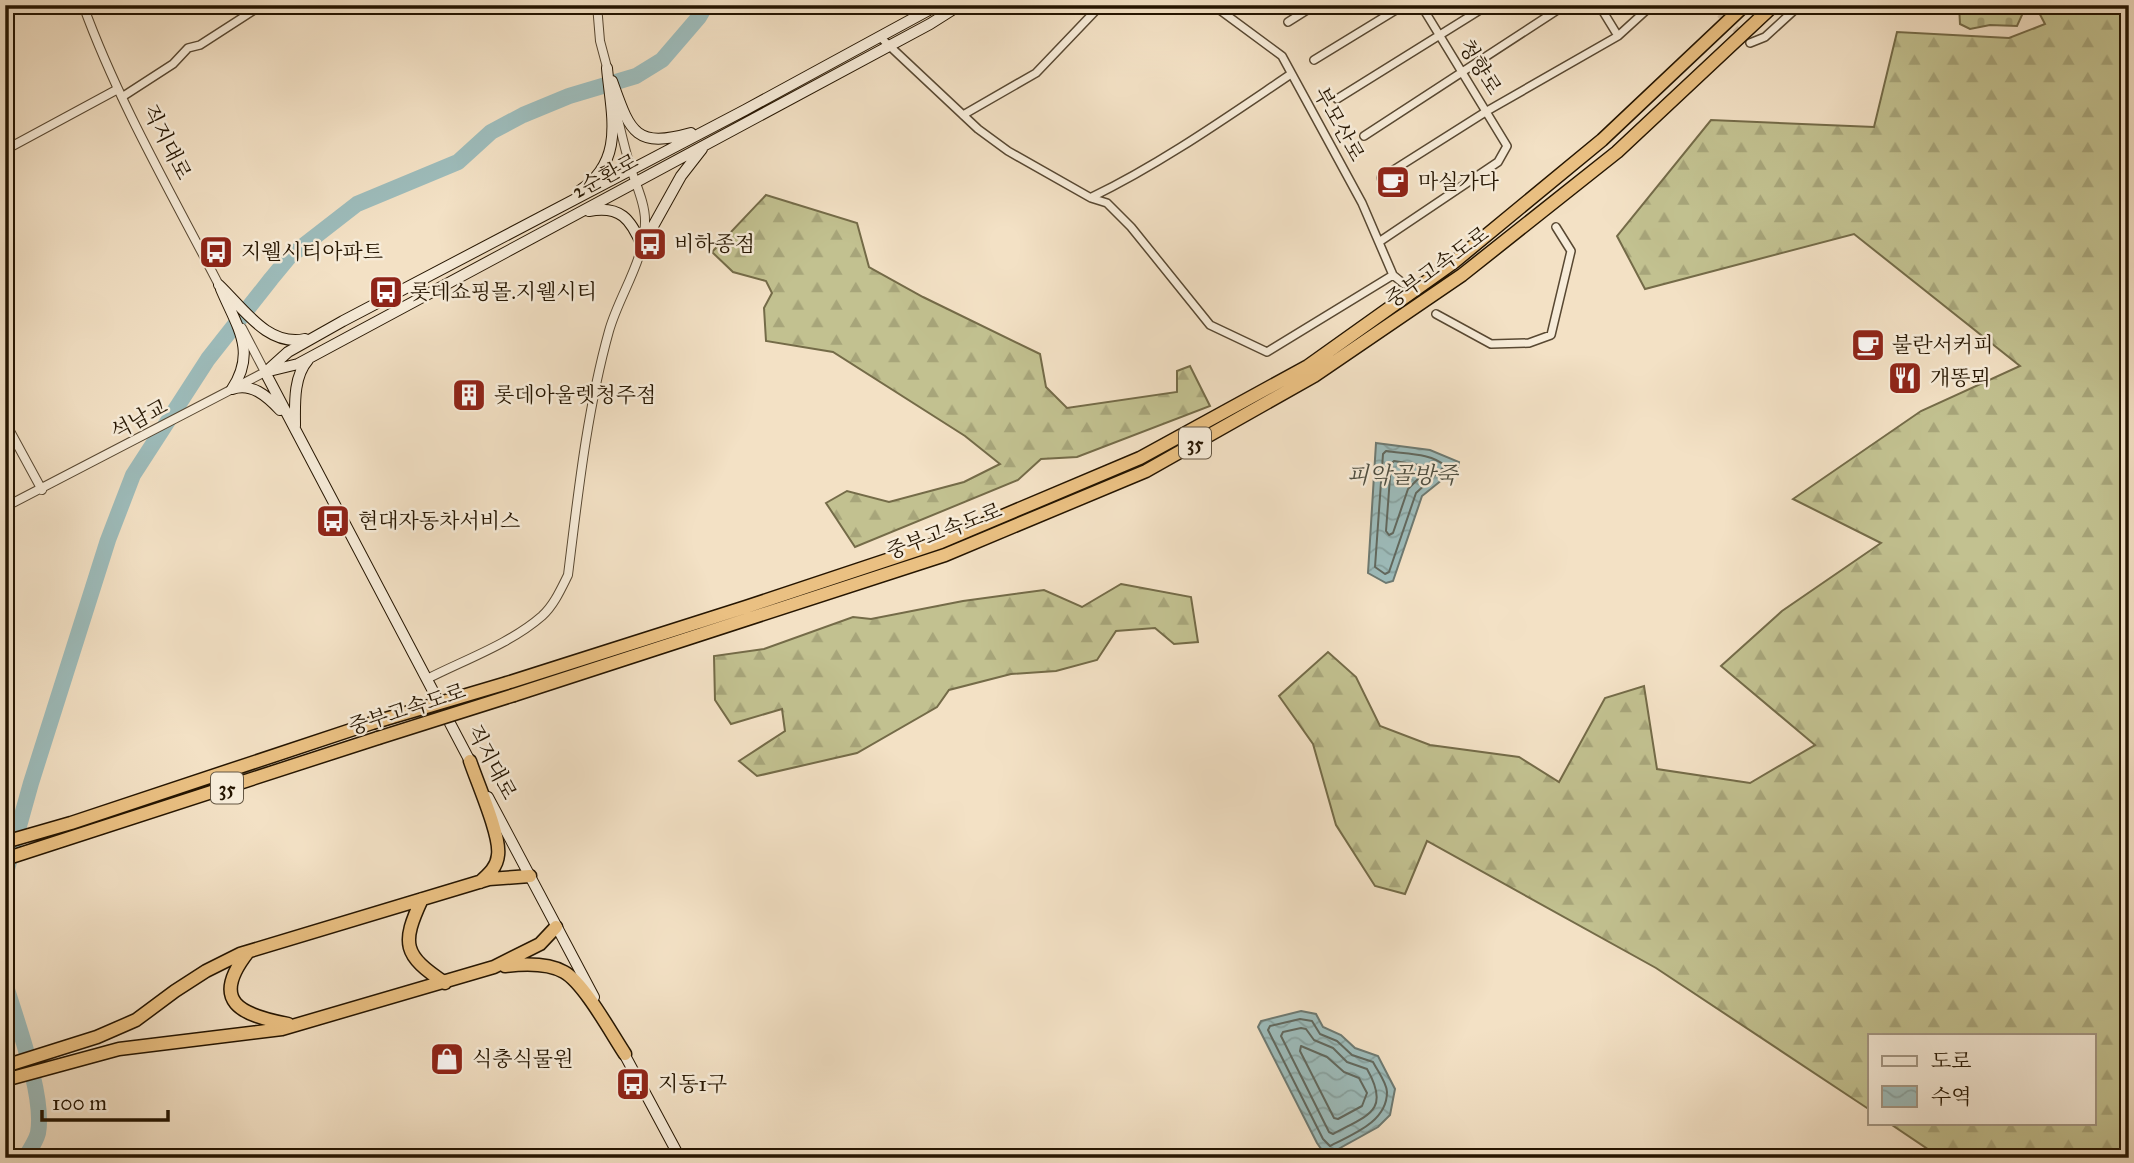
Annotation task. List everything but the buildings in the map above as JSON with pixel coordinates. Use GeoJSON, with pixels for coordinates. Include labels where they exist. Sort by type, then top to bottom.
{"type":"FeatureCollection","features":[{"type":"Feature","properties":{"kind":"highway","name":"중부고속도로"},"geometry":{"type":"LineString","coordinates":[[5,859],[378,738],[746,607],[941,542],[1140,458],[1308,366],[1454,262],[1602,140],[1745,5]]}},
{"type":"Feature","properties":{"kind":"highway","name":"중부고속도로"},"geometry":{"type":"LineString","coordinates":[[5,842],[71,823],[372,723],[511,689],[945,555],[1146,471],[1314,376],[1462,275],[1617,152],[1774,5]]}},
{"type":"Feature","properties":{"kind":"highway"},"geometry":{"type":"LineString","coordinates":[[470,761],[495,831],[499,853],[496,864],[481,882]]}},
{"type":"Feature","properties":{"kind":"highway"},"geometry":{"type":"LineString","coordinates":[[5,1066],[61,1049],[136,1020],[206,971],[249,952],[481,882],[530,876]]}},
{"type":"Feature","properties":{"kind":"highway"},"geometry":{"type":"LineString","coordinates":[[422,899],[410,923],[409,946],[421,966],[445,983]]}},
{"type":"Feature","properties":{"kind":"highway"},"geometry":{"type":"LineString","coordinates":[[5,1080],[118,1049],[296,1026],[494,967],[540,944],[556,926]]}},
{"type":"Feature","properties":{"kind":"highway"},"geometry":{"type":"LineString","coordinates":[[249,952],[232,981],[235,1003],[242,1011],[251,1015],[296,1026]]}},
{"type":"Feature","properties":{"kind":"highway"},"geometry":{"type":"LineString","coordinates":[[494,967],[547,966],[564,972],[580,986],[625,1054]]}},
{"type":"Feature","properties":{"kind":"main road","name":"2순환로"},"geometry":{"type":"LineString","coordinates":[[265,372],[288,352],[938,5]]}},
{"type":"Feature","properties":{"kind":"main road","name":"2순환로"},"geometry":{"type":"LineString","coordinates":[[265,372],[298,364],[889,46],[960,5]]}},
{"type":"Feature","properties":{"kind":"main road"},"geometry":{"type":"LineString","coordinates":[[607,68],[619,121],[639,134],[656,140],[712,127]]}},
{"type":"Feature","properties":{"kind":"main road"},"geometry":{"type":"LineString","coordinates":[[537,218],[584,188],[602,170],[610,155],[619,121],[607,68]]}},
{"type":"Feature","properties":{"kind":"main road"},"geometry":{"type":"LineString","coordinates":[[642,246],[681,177],[705,145]]}},
{"type":"Feature","properties":{"kind":"main road"},"geometry":{"type":"LineString","coordinates":[[576,213],[600,209],[612,210],[622,215],[636,232],[642,246]]}},
{"type":"Feature","properties":{"kind":"main road"},"geometry":{"type":"LineString","coordinates":[[222,291],[269,334],[282,340],[296,341],[316,337]]}},
{"type":"Feature","properties":{"kind":"main road"},"geometry":{"type":"LineString","coordinates":[[222,291],[248,346],[244,364],[231,390]]}},
{"type":"Feature","properties":{"kind":"main road"},"geometry":{"type":"LineString","coordinates":[[295,430],[298,382],[301,370],[310,357]]}},
{"type":"Feature","properties":{"kind":"main road","name":"직지대로"},"geometry":{"type":"LineString","coordinates":[[265,372],[680,1158]]}},
{"type":"Feature","properties":{"kind":"main road"},"geometry":{"type":"LineString","coordinates":[[231,390],[247,387],[260,393],[277,407],[295,430]]}},
{"type":"Feature","properties":{"kind":"street","name":"직지대로"},"geometry":{"type":"LineString","coordinates":[[83,5],[120,93],[222,291]]}},
{"type":"Feature","properties":{"kind":"street"},"geometry":{"type":"LineString","coordinates":[[5,150],[173,64],[188,48],[200,45],[262,5]]}},
{"type":"Feature","properties":{"kind":"street"},"geometry":{"type":"LineString","coordinates":[[597,5],[600,41],[607,68]]}},
{"type":"Feature","properties":{"kind":"street"},"geometry":{"type":"LineString","coordinates":[[963,115],[1036,73],[1101,5]]}},
{"type":"Feature","properties":{"kind":"street","name":"부모산로"},"geometry":{"type":"LineString","coordinates":[[1213,5],[1282,56],[1362,203],[1393,275],[1404,284]]}},
{"type":"Feature","properties":{"kind":"street"},"geometry":{"type":"LineString","coordinates":[[1287,22],[1315,5]]}},
{"type":"Feature","properties":{"kind":"street"},"geometry":{"type":"LineString","coordinates":[[1314,60],[1404,5]]}},
{"type":"Feature","properties":{"kind":"street","name":"청향로"},"geometry":{"type":"LineString","coordinates":[[1379,242],[1498,162],[1507,146],[1421,5]]}},
{"type":"Feature","properties":{"kind":"street"},"geometry":{"type":"LineString","coordinates":[[1338,99],[1488,5]]}},
{"type":"Feature","properties":{"kind":"street"},"geometry":{"type":"LineString","coordinates":[[1364,136],[1565,5]]}},
{"type":"Feature","properties":{"kind":"street"},"geometry":{"type":"LineString","coordinates":[[1599,5],[1618,36]]}},
{"type":"Feature","properties":{"kind":"street"},"geometry":{"type":"LineString","coordinates":[[1381,178],[1487,111],[1618,36],[1652,5]]}},
{"type":"Feature","properties":{"kind":"street"},"geometry":{"type":"LineString","coordinates":[[1751,43],[1765,37],[1800,5]]}},
{"type":"Feature","properties":{"kind":"street"},"geometry":{"type":"LineString","coordinates":[[880,37],[963,115],[1008,151],[1091,198],[1107,203],[1131,227],[1210,325],[1267,352],[1393,275]]}},
{"type":"Feature","properties":{"kind":"street"},"geometry":{"type":"LineString","coordinates":[[1091,198],[1121,183],[1209,129],[1291,74]]}},
{"type":"Feature","properties":{"kind":"street"},"geometry":{"type":"LineString","coordinates":[[619,121],[645,216],[652,229]]}},
{"type":"Feature","properties":{"kind":"street"},"geometry":{"type":"LineString","coordinates":[[426,679],[495,645],[543,615],[568,575],[595,392],[608,332],[642,246],[645,216]]}},
{"type":"Feature","properties":{"kind":"street"},"geometry":{"type":"LineString","coordinates":[[1436,314],[1491,344],[1529,343],[1551,335],[1563,294],[1571,251],[1556,227]]}},
{"type":"Feature","properties":{"kind":"street","name":"직지대로"},"geometry":{"type":"LineString","coordinates":[[248,346],[265,372]]}},
{"type":"Feature","properties":{"kind":"street","name":"2순환로"},"geometry":{"type":"LineString","coordinates":[[231,390],[265,372]]}},
{"type":"Feature","properties":{"kind":"street","name":"석남교"},"geometry":{"type":"LineString","coordinates":[[42,490],[231,390]]}},
{"type":"Feature","properties":{"kind":"street"},"geometry":{"type":"LineString","coordinates":[[5,422],[42,490],[5,507]]}},
{"type":"Feature","properties":{"kind":"green space"},"geometry":{"type":"Polygon","coordinates":[[[1959,5],[2014,5],[2022,15],[2017,26],[1990,25],[1970,29],[1960,24],[1959,5]]]}},
{"type":"Feature","properties":{"kind":"green space"},"geometry":{"type":"Polygon","coordinates":[[[2035,5],[2129,5],[2129,1158],[1934,1158],[1932,1152],[1890,1124],[2096,1124],[2096,1034],[1868,1034],[1868,1109],[1656,968],[1427,841],[1405,894],[1375,886],[1336,825],[1313,744],[1279,696],[1328,652],[1356,677],[1380,726],[1430,745],[1519,757],[1559,782],[1605,698],[1644,686],[1657,769],[1750,783],[1815,745],[1721,666],[1782,611],[1881,543],[1793,499],[1921,411],[2020,366],[1854,234],[1645,289],[1617,236],[1711,120],[1874,127],[1897,32],[2009,38],[2045,24],[2035,5]]]}},
{"type":"Feature","properties":{"kind":"green space"},"geometry":{"type":"Polygon","coordinates":[[[766,195],[857,223],[869,267],[923,297],[1040,354],[1046,387],[1067,408],[1177,392],[1177,371],[1190,366],[1210,406],[1077,457],[1041,459],[1018,480],[855,547],[826,503],[847,491],[889,502],[964,482],[1000,464],[965,436],[833,352],[766,341],[764,308],[772,293],[766,281],[733,272],[712,252],[766,195]]]}},
{"type":"Feature","properties":{"kind":"green space"},"geometry":{"type":"Polygon","coordinates":[[[1121,584],[1191,597],[1198,642],[1174,644],[1155,628],[1116,631],[1097,660],[1056,671],[1011,674],[949,690],[937,707],[857,753],[757,776],[739,761],[785,731],[782,709],[731,724],[715,700],[714,656],[764,649],[853,617],[871,619],[963,601],[1044,590],[1082,607],[1121,584]]]}},
{"type":"Feature","properties":{"kind":"water","name":"피악골방죽"},"geometry":{"type":"Polygon","coordinates":[[[1376,443],[1430,450],[1459,462],[1458,467],[1422,496],[1393,581],[1386,583],[1368,573],[1376,443]]]}},
{"type":"Feature","properties":{"kind":"water"},"geometry":{"type":"Polygon","coordinates":[[[1301,1011],[1316,1014],[1323,1027],[1341,1035],[1355,1048],[1378,1056],[1395,1089],[1390,1115],[1378,1127],[1331,1153],[1324,1153],[1317,1143],[1258,1027],[1261,1021],[1301,1011]]]}},
{"type":"Feature","properties":{"kind":"waterway"},"geometry":{"type":"LineString","coordinates":[[5,876],[31,783],[108,540],[133,475],[208,359],[271,279],[290,256],[357,204],[458,162],[491,132],[523,115],[569,96],[636,76],[662,60],[706,5]]}},
{"type":"Feature","properties":{"kind":"waterway"},"geometry":{"type":"LineString","coordinates":[[5,983],[34,1079],[37,1099],[38,1133],[25,1158]]}},
{"type":"Feature","properties":{"kind":"tunnel"},"geometry":{"type":"LineString","coordinates":[[1712,7],[1742,35]]}},
{"type":"Feature","properties":{"kind":"place","name":"마실가다"},"geometry":{"type":"Point","coordinates":[1393,182]}},
{"type":"Feature","properties":{"kind":"place","name":"비하종점"},"geometry":{"type":"Point","coordinates":[650,244]}},
{"type":"Feature","properties":{"kind":"place","name":"지웰시티아파트"},"geometry":{"type":"Point","coordinates":[216,252]}},
{"type":"Feature","properties":{"kind":"place","name":"롯데쇼핑몰.지웰시티"},"geometry":{"type":"Point","coordinates":[386,292]}},
{"type":"Feature","properties":{"kind":"place","name":"불란서커피"},"geometry":{"type":"Point","coordinates":[1868,345]}},
{"type":"Feature","properties":{"kind":"place","name":"개똥뫼"},"geometry":{"type":"Point","coordinates":[1905,378]}},
{"type":"Feature","properties":{"kind":"place","name":"롯데아울렛청주점"},"geometry":{"type":"Point","coordinates":[469,395]}},
{"type":"Feature","properties":{"kind":"place","name":"현대자동차서비스"},"geometry":{"type":"Point","coordinates":[333,521]}},
{"type":"Feature","properties":{"kind":"place","name":"식충식물원"},"geometry":{"type":"Point","coordinates":[447,1059]}},
{"type":"Feature","properties":{"kind":"place","name":"지동1구"},"geometry":{"type":"Point","coordinates":[633,1084]}}]}
